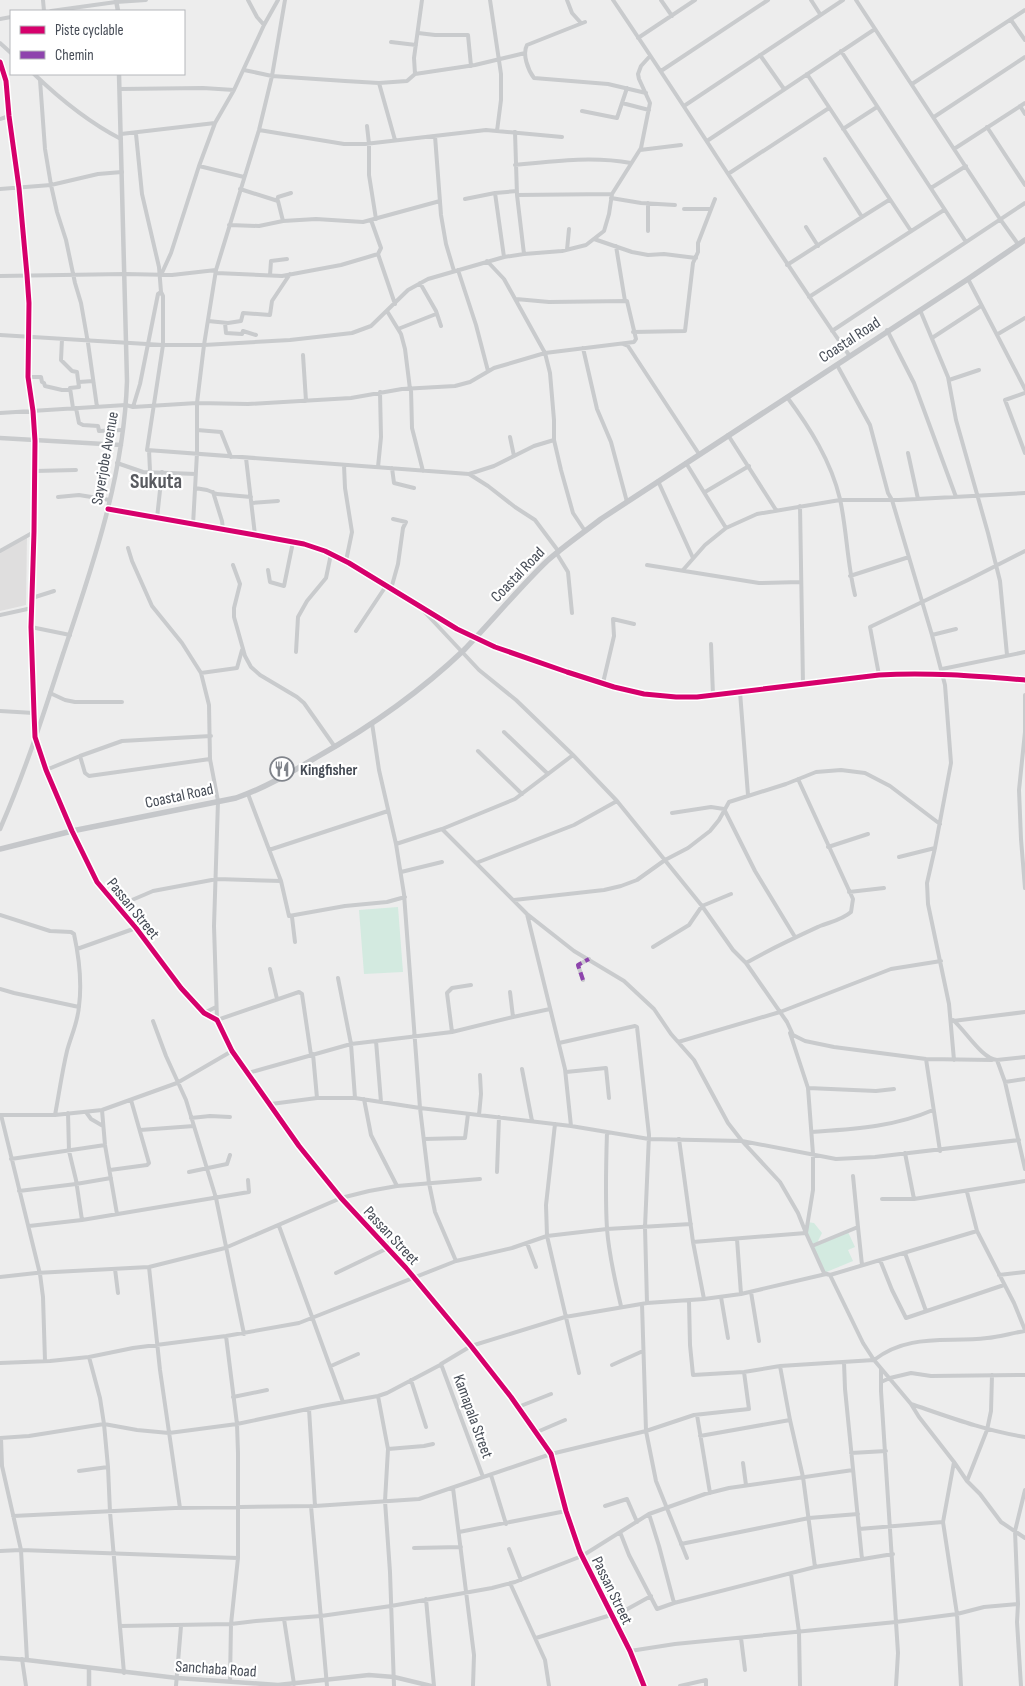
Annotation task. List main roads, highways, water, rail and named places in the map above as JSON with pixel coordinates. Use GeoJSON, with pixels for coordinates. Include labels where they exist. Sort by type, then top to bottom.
{"type":"FeatureCollection","features":[{"type":"Feature","properties":{"kind":"main road","name":"Coastal Road"},"geometry":{"type":"LineString","coordinates":[[0,849],[72,831],[248,794],[272,784],[335,747],[395,708],[417,691],[462,651],[543,565],[585,531],[1025,240]]}},
{"type":"Feature","properties":{"kind":"place","name":"Kingfisher"},"geometry":{"type":"Point","coordinates":[282,769]}},
{"type":"Feature","properties":{"kind":"district","name":"Sukuta"},"geometry":{"type":"Point","coordinates":[156,481]}}]}
